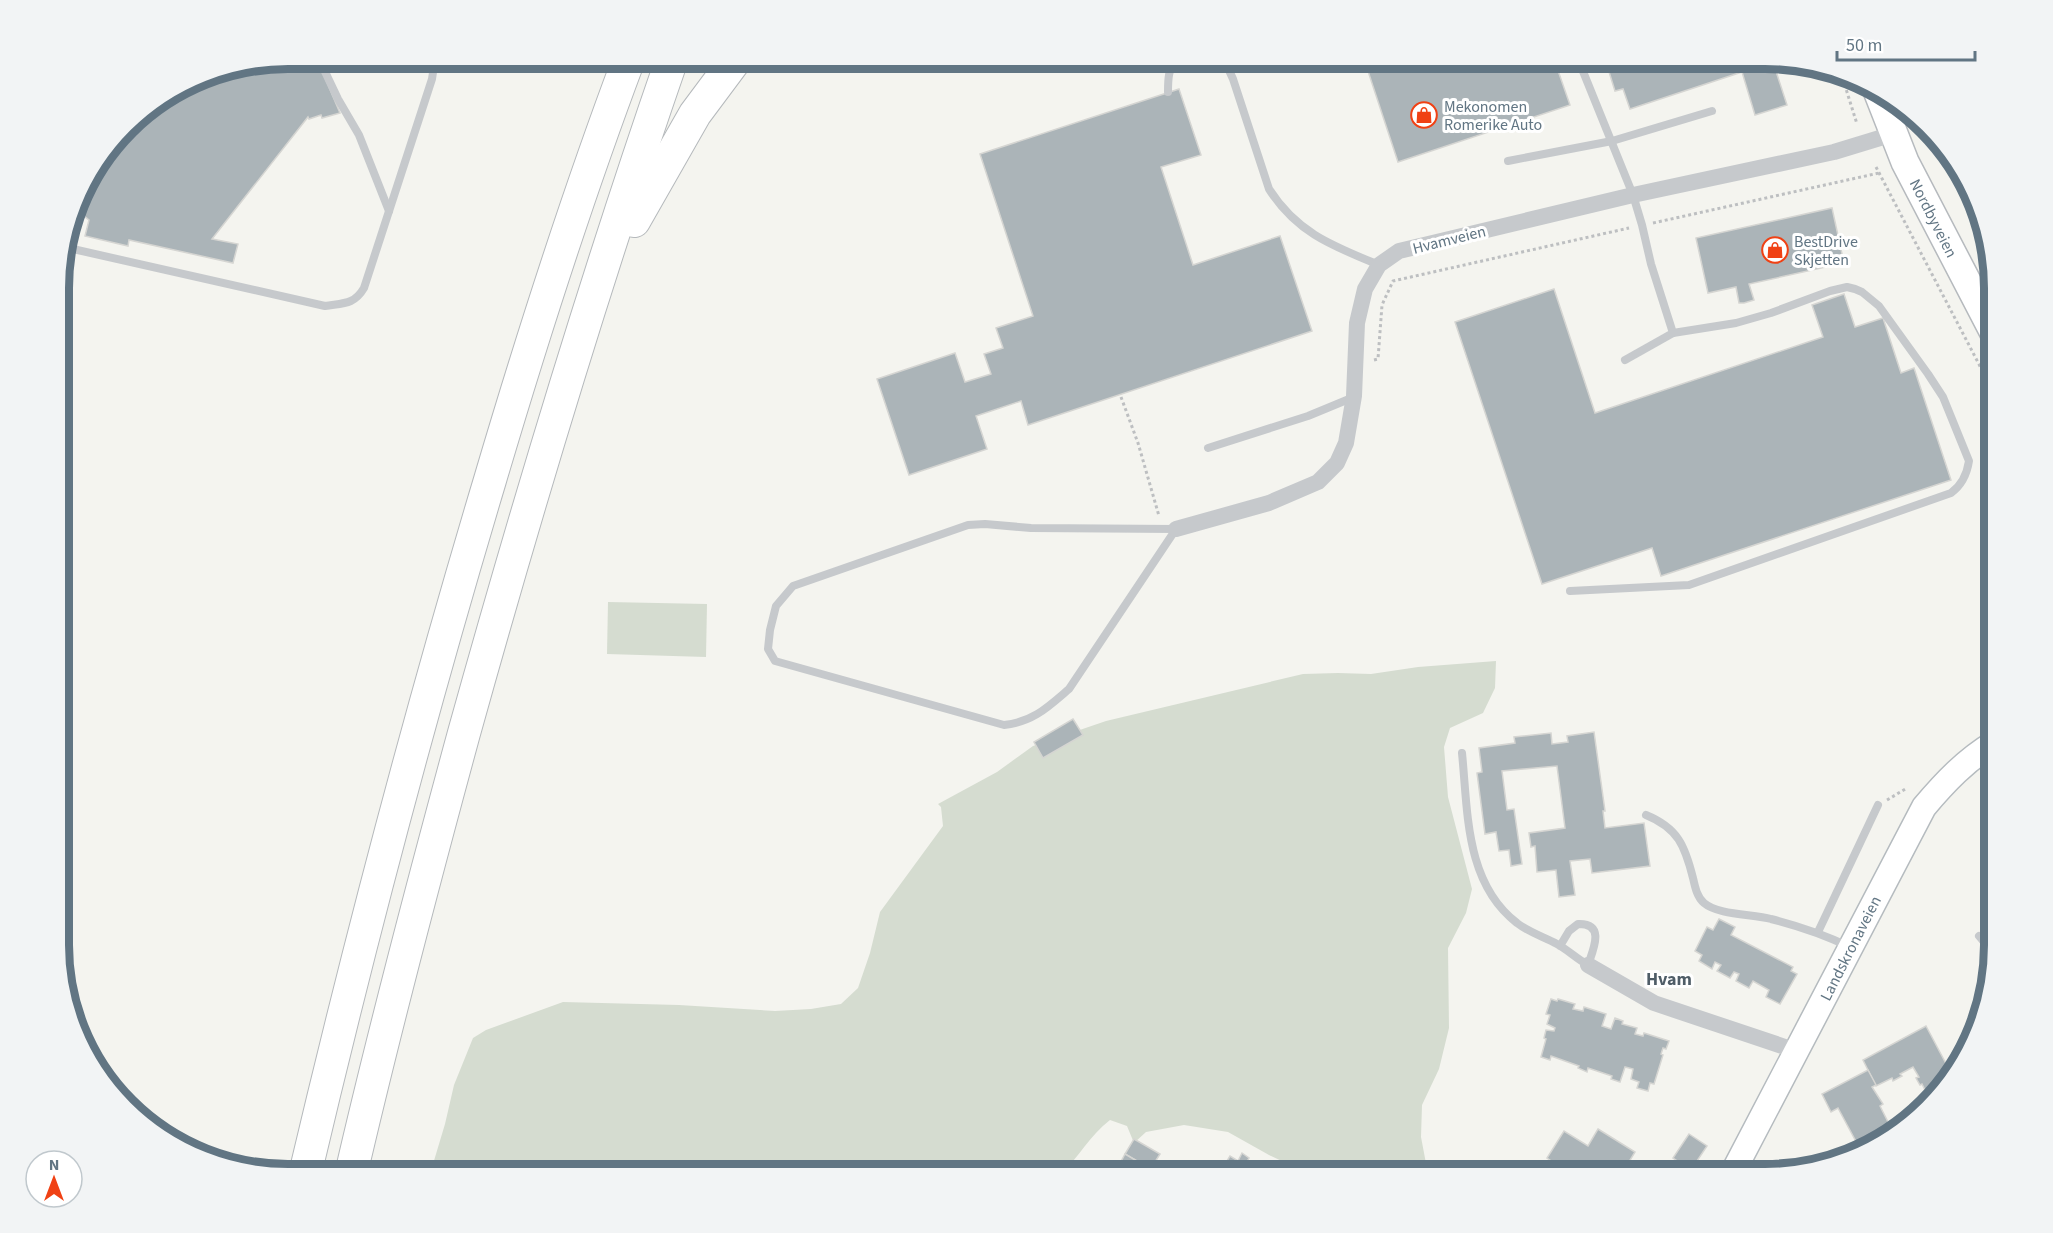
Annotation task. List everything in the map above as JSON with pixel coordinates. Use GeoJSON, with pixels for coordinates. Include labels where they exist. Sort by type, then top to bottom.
{"type":"FeatureCollection","features":[{"type":"Feature","properties":{"kind":"highway"},"geometry":{"type":"LineString","coordinates":[[307,1164],[383,858],[457,589],[527,356],[625,69]]}},
{"type":"Feature","properties":{"kind":"highway"},"geometry":{"type":"LineString","coordinates":[[353,1164],[414,919],[498,610],[596,290],[668,69]]}},
{"type":"Feature","properties":{"kind":"highway"},"geometry":{"type":"LineString","coordinates":[[596,290],[695,114],[728,69]]}},
{"type":"Feature","properties":{"kind":"main road","name":"Nordbyveien"},"geometry":{"type":"LineString","coordinates":[[1883,103],[1893,134],[1922,196],[1984,314]]}},
{"type":"Feature","properties":{"kind":"street","name":"Hvamveien"},"geometry":{"type":"LineString","coordinates":[[1169,529],[1269,503],[1318,482],[1337,464],[1346,443],[1354,396],[1357,323],[1365,289],[1379,265],[1399,251],[1633,195],[1834,152],[1893,134]]}},
{"type":"Feature","properties":{"kind":"street","name":"Landskronaveien"},"geometry":{"type":"LineString","coordinates":[[1746,1164],[1797,1051],[1924,807],[1952,775],[1984,749]]}},
{"type":"Feature","properties":{"kind":"street"},"geometry":{"type":"LineString","coordinates":[[1588,965],[1654,1004],[1797,1051]]}},
{"type":"Feature","properties":{"kind":"lane"},"geometry":{"type":"LineString","coordinates":[[325,69],[338,99],[359,135],[389,211]]}},
{"type":"Feature","properties":{"kind":"lane"},"geometry":{"type":"LineString","coordinates":[[72,249],[325,306],[351,302],[358,298],[364,288],[433,69]]}},
{"type":"Feature","properties":{"kind":"lane"},"geometry":{"type":"LineString","coordinates":[[1168,92],[1170,69]]}},
{"type":"Feature","properties":{"kind":"lane"},"geometry":{"type":"LineString","coordinates":[[1228,69],[1269,189],[1290,217],[1318,237],[1379,265]]}},
{"type":"Feature","properties":{"kind":"lane"},"geometry":{"type":"LineString","coordinates":[[1583,69],[1633,195],[1651,264],[1673,333]]}},
{"type":"Feature","properties":{"kind":"lane"},"geometry":{"type":"LineString","coordinates":[[1508,161],[1612,141],[1712,111]]}},
{"type":"Feature","properties":{"kind":"lane"},"geometry":{"type":"LineString","coordinates":[[1569,591],[1689,585],[1943,496],[1958,488],[1968,471],[1969,461],[1966,449],[1943,397],[1879,306],[1855,289],[1847,287],[1830,291],[1772,313],[1736,323],[1673,333],[1625,360]]}},
{"type":"Feature","properties":{"kind":"lane"},"geometry":{"type":"LineString","coordinates":[[1208,448],[1308,416],[1354,396]]}},
{"type":"Feature","properties":{"kind":"lane"},"geometry":{"type":"LineString","coordinates":[[968,525],[1169,529],[1069,689],[1045,710],[1021,723],[1004,725],[775,661],[768,649],[776,606],[793,586],[968,525]]}},
{"type":"Feature","properties":{"kind":"lane"},"geometry":{"type":"LineString","coordinates":[[1462,753],[1471,837],[1476,865],[1483,882],[1495,900],[1517,923],[1560,946],[1588,965],[1596,944],[1595,933],[1588,926],[1582,924],[1574,926],[1560,946]]}},
{"type":"Feature","properties":{"kind":"lane"},"geometry":{"type":"LineString","coordinates":[[1818,932],[1878,805]]}},
{"type":"Feature","properties":{"kind":"lane"},"geometry":{"type":"LineString","coordinates":[[1646,815],[1666,825],[1680,840],[1687,853],[1697,894],[1703,902],[1719,910],[1773,919],[1818,932],[1850,948]]}},
{"type":"Feature","properties":{"kind":"lane"},"geometry":{"type":"LineString","coordinates":[[1979,936],[1984,942]]}},
{"type":"Feature","properties":{"kind":"path"},"geometry":{"type":"LineString","coordinates":[[1845,84],[1857,124]]}},
{"type":"Feature","properties":{"kind":"path"},"geometry":{"type":"LineString","coordinates":[[1876,166],[1984,374]]}},
{"type":"Feature","properties":{"kind":"path"},"geometry":{"type":"LineString","coordinates":[[1355,367],[1378,359],[1382,305],[1393,281],[1880,173]]}},
{"type":"Feature","properties":{"kind":"path"},"geometry":{"type":"LineString","coordinates":[[1121,397],[1169,529]]}},
{"type":"Feature","properties":{"kind":"path"},"geometry":{"type":"LineString","coordinates":[[1878,805],[1907,788]]}},
{"type":"Feature","properties":{"kind":"shaded area"},"geometry":{"type":"Polygon","coordinates":[[[608,602],[707,604],[706,657],[607,654],[608,602]]]}},
{"type":"Feature","properties":{"kind":"shaded area"},"geometry":{"type":"Polygon","coordinates":[[[1496,661],[1495,688],[1483,713],[1450,728],[1444,747],[1448,797],[1472,889],[1466,913],[1448,948],[1449,1028],[1439,1069],[1422,1105],[1421,1137],[1426,1164],[1288,1164],[1228,1132],[1184,1125],[1146,1132],[1134,1143],[1127,1126],[1110,1120],[1096,1132],[1070,1164],[433,1164],[454,1085],[473,1038],[486,1030],[563,1002],[679,1005],[775,1011],[811,1009],[841,1004],[858,988],[880,912],[943,826],[941,807],[938,804],[997,772],[1033,746],[1106,721],[1303,674],[1371,674],[1418,667],[1496,661]]]}},
{"type":"Feature","properties":{"kind":"building"},"geometry":{"type":"Polygon","coordinates":[[[274,69],[321,69],[340,113],[322,118],[321,115],[309,119],[308,117],[212,239],[238,244],[233,263],[129,240],[128,246],[85,236],[89,220],[82,216],[86,204],[98,178],[114,155],[144,123],[178,98],[204,86],[245,73],[274,69]]]}},
{"type":"Feature","properties":{"kind":"building"},"geometry":{"type":"Polygon","coordinates":[[[1367,69],[1557,69],[1570,105],[1398,162],[1367,69]]]}},
{"type":"Feature","properties":{"kind":"building"},"geometry":{"type":"Polygon","coordinates":[[[1608,69],[1775,69],[1787,105],[1755,115],[1742,72],[1630,109],[1623,89],[1615,91],[1608,69]]]}},
{"type":"Feature","properties":{"kind":"building"},"geometry":{"type":"Polygon","coordinates":[[[1179,89],[1201,155],[1161,167],[1193,265],[1280,236],[1312,331],[1028,425],[1021,401],[976,416],[987,449],[909,475],[877,379],[955,353],[965,382],[991,374],[984,354],[1003,348],[996,328],[1033,316],[980,154],[1179,89]]]}},
{"type":"Feature","properties":{"kind":"building"},"geometry":{"type":"Polygon","coordinates":[[[1832,208],[1844,263],[1749,284],[1754,300],[1744,303],[1739,303],[1736,287],[1708,293],[1696,238],[1832,208]]]}},
{"type":"Feature","properties":{"kind":"building"},"geometry":{"type":"Polygon","coordinates":[[[1554,289],[1595,413],[1823,337],[1812,305],[1844,294],[1855,327],[1883,318],[1901,373],[1914,368],[1951,480],[1661,576],[1652,548],[1542,584],[1455,322],[1554,289]]]}},
{"type":"Feature","properties":{"kind":"building"},"geometry":{"type":"Polygon","coordinates":[[[1073,719],[1083,735],[1043,758],[1034,742],[1073,719]]]}},
{"type":"Feature","properties":{"kind":"building"},"geometry":{"type":"Polygon","coordinates":[[[1594,732],[1605,811],[1603,811],[1605,828],[1644,823],[1650,866],[1592,873],[1590,859],[1570,861],[1575,895],[1559,897],[1556,870],[1537,872],[1535,846],[1531,847],[1529,833],[1565,828],[1557,766],[1502,771],[1507,810],[1514,809],[1522,864],[1511,866],[1509,850],[1499,851],[1496,832],[1485,834],[1477,773],[1482,772],[1479,748],[1515,743],[1514,737],[1551,733],[1552,744],[1568,742],[1567,736],[1594,732]]]}},
{"type":"Feature","properties":{"kind":"building"},"geometry":{"type":"Polygon","coordinates":[[[1719,919],[1735,927],[1731,935],[1793,967],[1791,971],[1797,974],[1780,1004],[1766,997],[1769,990],[1753,981],[1749,988],[1736,981],[1739,974],[1734,972],[1730,978],[1717,971],[1721,965],[1715,962],[1712,969],[1699,961],[1702,955],[1695,951],[1707,927],[1713,930],[1719,919]]]}},
{"type":"Feature","properties":{"kind":"building"},"geometry":{"type":"Polygon","coordinates":[[[1551,999],[1575,1004],[1573,1009],[1583,1011],[1584,1007],[1606,1014],[1602,1026],[1611,1029],[1615,1018],[1623,1021],[1622,1024],[1637,1028],[1635,1034],[1643,1036],[1644,1033],[1669,1041],[1666,1049],[1663,1048],[1654,1084],[1650,1083],[1648,1091],[1637,1088],[1639,1082],[1631,1079],[1633,1069],[1625,1067],[1620,1082],[1611,1079],[1612,1076],[1588,1068],[1587,1072],[1578,1068],[1579,1066],[1551,1056],[1550,1060],[1541,1057],[1546,1030],[1554,1031],[1555,1028],[1547,1024],[1550,1015],[1546,1014],[1551,999]]]}},
{"type":"Feature","properties":{"kind":"building"},"geometry":{"type":"Polygon","coordinates":[[[1926,1026],[1947,1066],[1926,1093],[1916,1078],[1919,1077],[1913,1067],[1893,1081],[1892,1078],[1876,1086],[1863,1060],[1926,1026]]]}},
{"type":"Feature","properties":{"kind":"building"},"geometry":{"type":"Polygon","coordinates":[[[1868,1070],[1876,1085],[1872,1087],[1883,1104],[1880,1106],[1890,1125],[1857,1143],[1838,1108],[1831,1112],[1822,1094],[1868,1070]]]}},
{"type":"Feature","properties":{"kind":"building"},"geometry":{"type":"Polygon","coordinates":[[[1598,1129],[1635,1152],[1628,1164],[1556,1164],[1547,1158],[1564,1131],[1588,1146],[1598,1129]]]}},
{"type":"Feature","properties":{"kind":"building"},"geometry":{"type":"Polygon","coordinates":[[[1689,1134],[1707,1146],[1695,1164],[1682,1164],[1673,1158],[1689,1134]]]}},
{"type":"Feature","properties":{"kind":"building"},"geometry":{"type":"Polygon","coordinates":[[[1134,1139],[1160,1154],[1155,1162],[1158,1164],[1142,1164],[1125,1154],[1134,1139]]]}},
{"type":"Feature","properties":{"kind":"building"},"geometry":{"type":"Polygon","coordinates":[[[1242,1153],[1249,1158],[1246,1164],[1225,1164],[1230,1156],[1238,1161],[1242,1153]]]}},
{"type":"Feature","properties":{"kind":"building"},"geometry":{"type":"Polygon","coordinates":[[[1125,1154],[1142,1164],[1120,1164],[1125,1154]]]}},
{"type":"Feature","properties":{"kind":"place","name":"Mekonomen Romerike Auto"},"geometry":{"type":"Point","coordinates":[1424,115]}},
{"type":"Feature","properties":{"kind":"place","name":"BestDrive Skjetten"},"geometry":{"type":"Point","coordinates":[1775,250]}},
{"type":"Feature","properties":{"kind":"district","name":"Hvam"},"geometry":{"type":"Point","coordinates":[1669,979]}}]}
